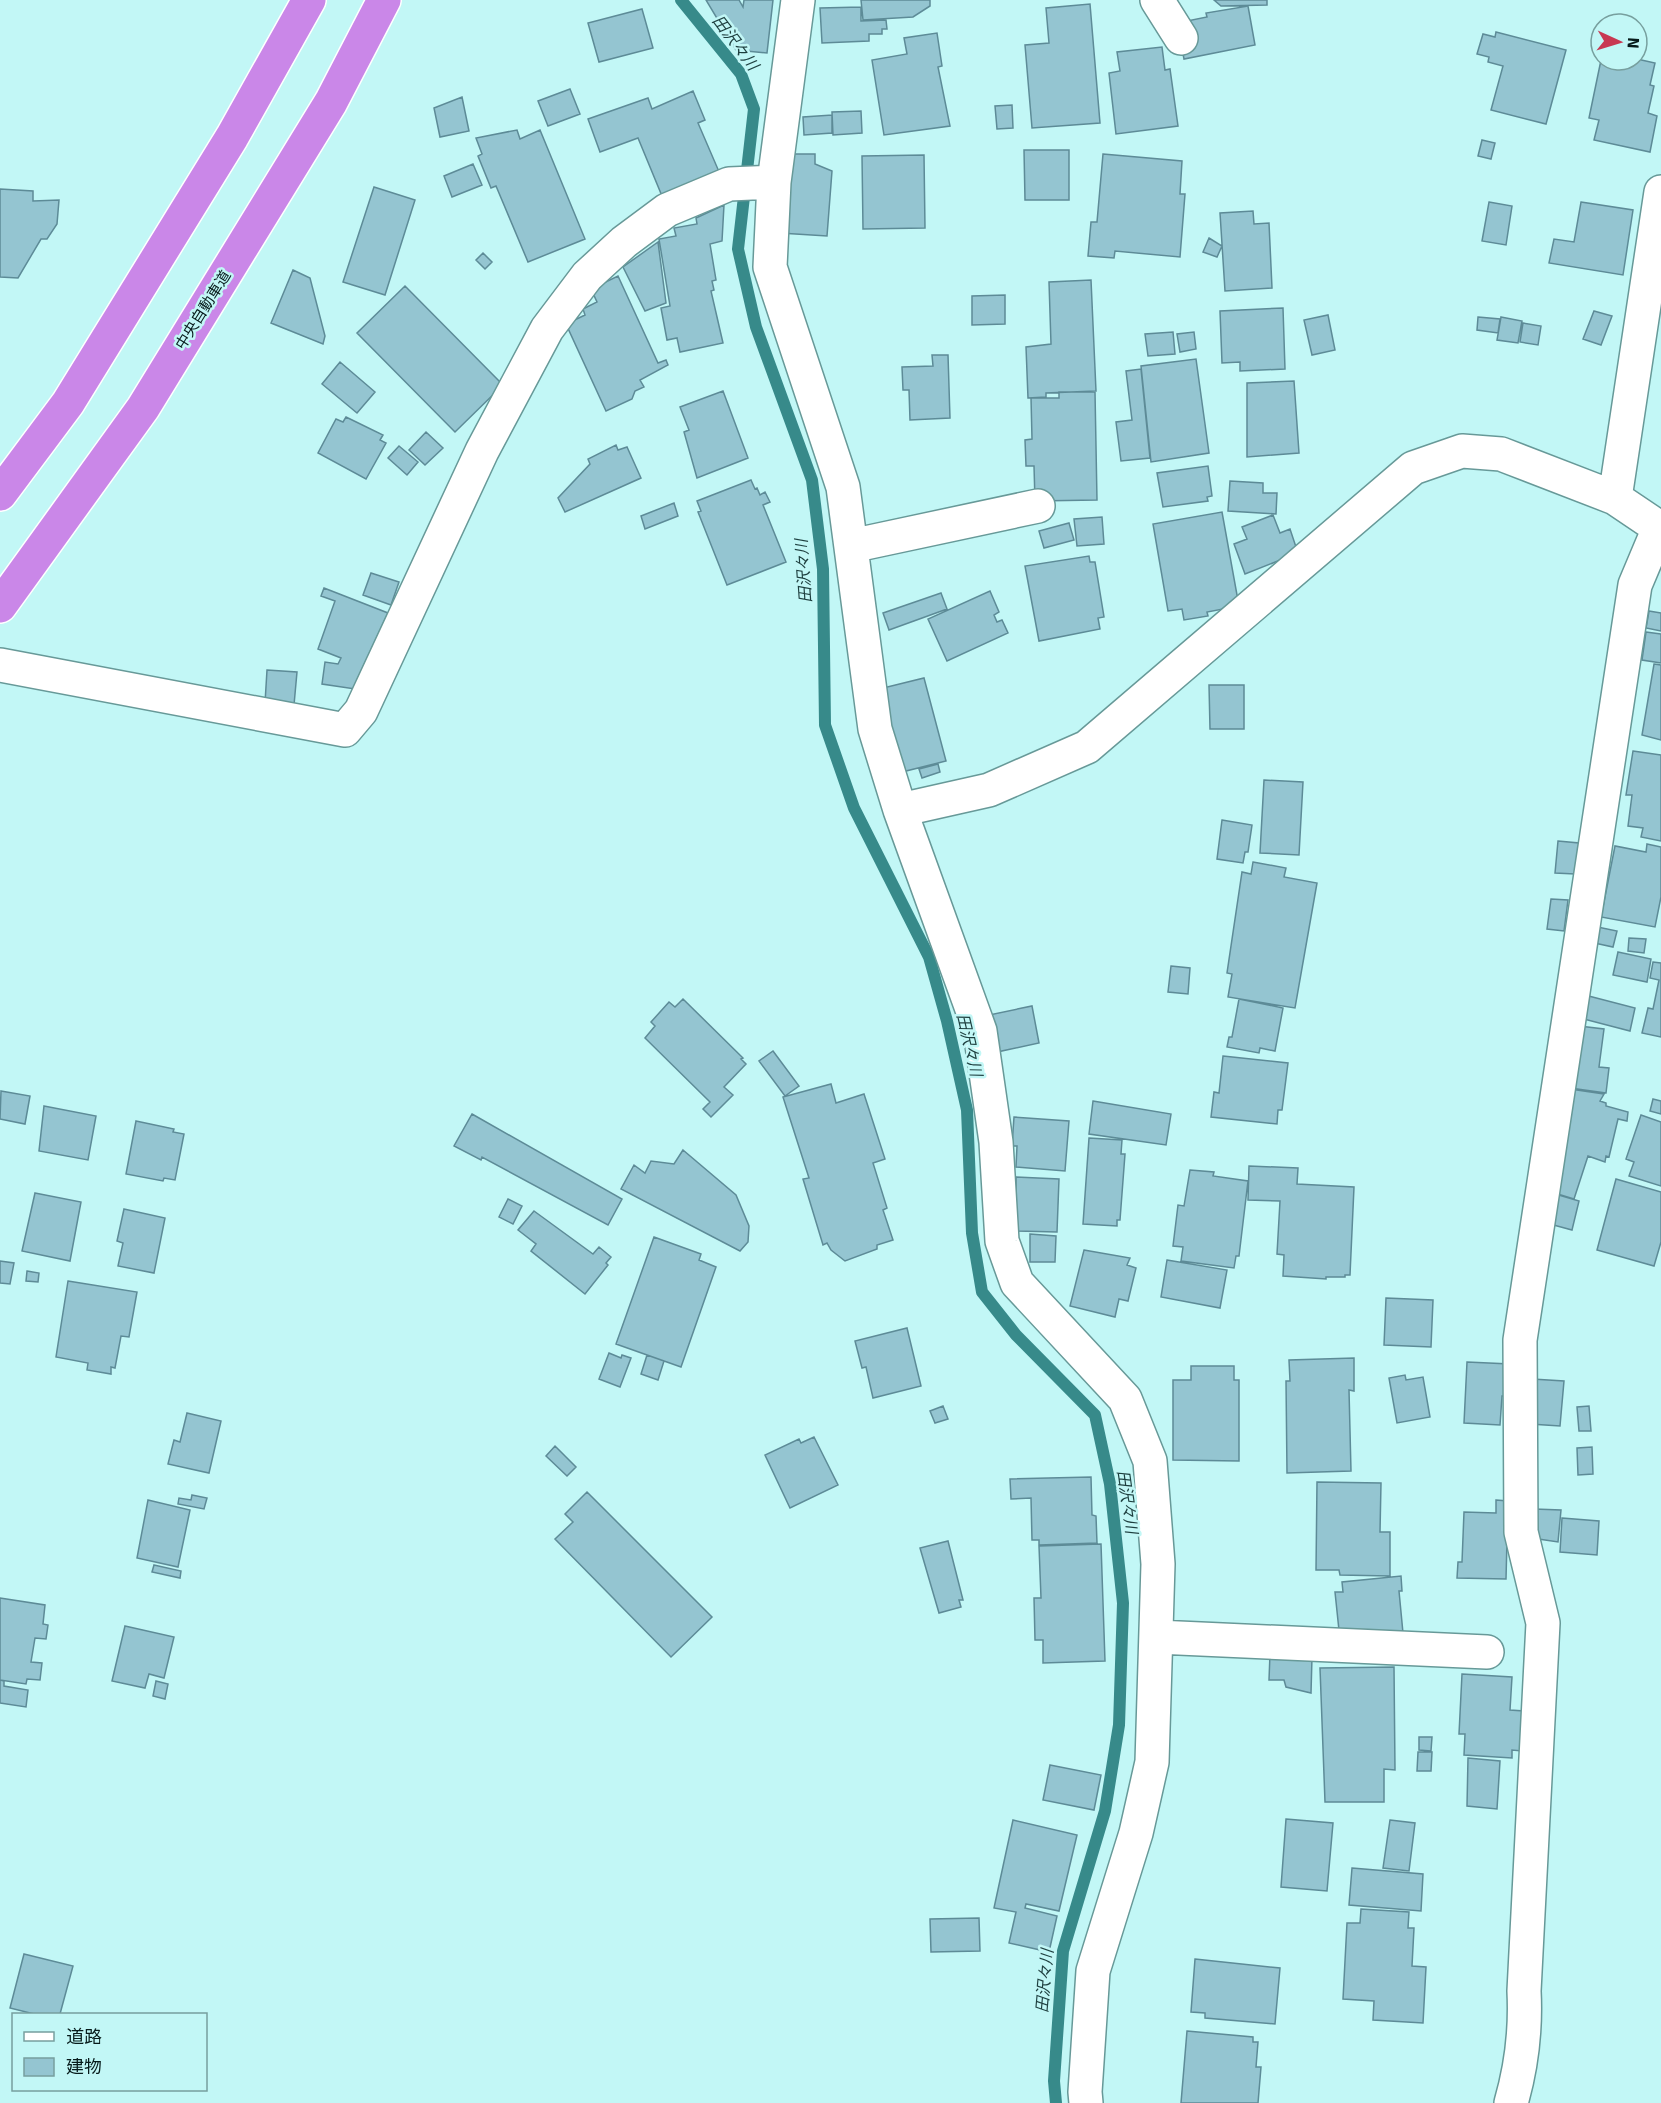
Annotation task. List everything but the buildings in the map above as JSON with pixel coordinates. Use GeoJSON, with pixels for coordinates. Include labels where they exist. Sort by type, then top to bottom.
{"type":"FeatureCollection","features":[{"type":"Feature","properties":{"kind":"highway"},"geometry":{"type":"LineString","coordinates":[[0,494],[68,403],[232,137],[309,0]]}},
{"type":"Feature","properties":{"kind":"highway","name":"中央自動車道"},"geometry":{"type":"LineString","coordinates":[[0,606],[143,408],[332,102],[384,0]]}},
{"type":"Feature","properties":{"kind":"street"},"geometry":{"type":"LineString","coordinates":[[798,0],[754,182],[770,267],[843,487],[875,729],[900,810],[980,1031],[996,1143],[1002,1241],[1017,1283],[1125,1399],[1150,1461],[1158,1564],[1152,1762],[1136,1833],[1093,1971],[1086,2103]]}},
{"type":"Feature","properties":{"kind":"street"},"geometry":{"type":"LineString","coordinates":[[1157,0],[1181,38]]}},
{"type":"Feature","properties":{"kind":"street"},"geometry":{"type":"LineString","coordinates":[[0,665],[345,730],[361,711],[438,541],[482,451],[547,329],[587,276],[624,242],[667,210],[754,182]]}},
{"type":"Feature","properties":{"kind":"street"},"geometry":{"type":"LineString","coordinates":[[1615,498],[1661,192]]}},
{"type":"Feature","properties":{"kind":"street"},"geometry":{"type":"LineString","coordinates":[[900,810],[989,790],[1087,747],[1413,468],[1462,451],[1501,454],[1615,498],[1660,528],[1635,585],[1520,1340],[1521,1532],[1543,1623],[1524,1991],[1526,2027],[1520,2071],[1511,2103]]}},
{"type":"Feature","properties":{"kind":"street"},"geometry":{"type":"LineString","coordinates":[[851,546],[1038,506]]}},
{"type":"Feature","properties":{"kind":"street"},"geometry":{"type":"LineString","coordinates":[[1157,1637],[1487,1652]]}},
{"type":"Feature","properties":{"kind":"waterway","name":"田沢々川"},"geometry":{"type":"LineString","coordinates":[[681,0],[741,74],[754,109],[738,249],[756,327],[812,480],[823,569],[825,725],[854,808],[929,957],[947,1021],[967,1110],[972,1233],[982,1292],[1016,1335],[1095,1415],[1110,1484],[1123,1603],[1119,1725],[1105,1811],[1063,1951],[1054,2081],[1056,2103]]}}]}
